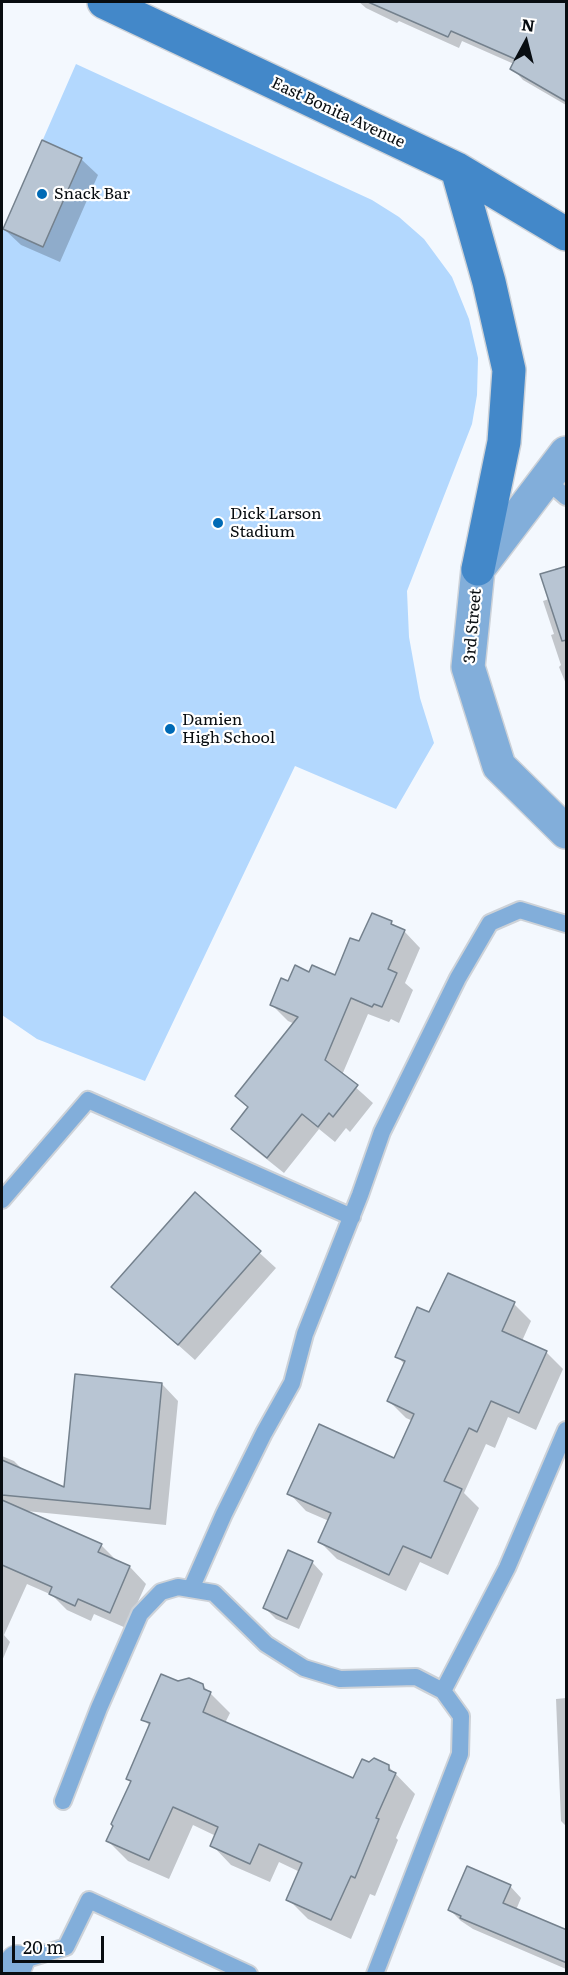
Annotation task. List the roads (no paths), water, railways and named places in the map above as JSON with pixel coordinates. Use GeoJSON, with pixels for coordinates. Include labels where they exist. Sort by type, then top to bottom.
{"type":"FeatureCollection","features":[{"type":"Feature","properties":{"kind":"main road","name":"East Bonita Avenue"},"geometry":{"type":"LineString","coordinates":[[104,2],[457,169],[567,234]]}},
{"type":"Feature","properties":{"kind":"main road"},"geometry":{"type":"LineString","coordinates":[[457,169],[489,282],[509,370],[504,442],[478,569]]}},
{"type":"Feature","properties":{"kind":"street","name":"3rd Street"},"geometry":{"type":"LineString","coordinates":[[567,453],[556,488],[478,569],[468,667],[499,766],[567,832]]}},
{"type":"Feature","properties":{"kind":"lane"},"geometry":{"type":"LineString","coordinates":[[191,1589],[254,1453],[292,1383],[306,1334],[352,1217],[382,1132],[458,978],[490,923],[520,910],[567,924]]}},
{"type":"Feature","properties":{"kind":"lane"},"geometry":{"type":"LineString","coordinates":[[2,1200],[88,1100],[352,1217]]}},
{"type":"Feature","properties":{"kind":"lane"},"geometry":{"type":"LineString","coordinates":[[443,1691],[507,1568],[567,1430]]}},
{"type":"Feature","properties":{"kind":"lane"},"geometry":{"type":"LineString","coordinates":[[63,1801],[99,1708],[140,1614],[161,1592],[178,1587],[214,1593],[266,1644],[304,1668],[340,1679],[416,1677],[443,1691],[461,1716],[460,1754],[375,1974]]}},
{"type":"Feature","properties":{"kind":"lane"},"geometry":{"type":"LineString","coordinates":[[14,1968],[66,1947],[89,1900],[249,1974]]}},
{"type":"Feature","properties":{"kind":"place","name":"Snack Bar"},"geometry":{"type":"Point","coordinates":[42,194]}},
{"type":"Feature","properties":{"kind":"place","name":"Dick Larson Stadium"},"geometry":{"type":"Point","coordinates":[218,523]}},
{"type":"Feature","properties":{"kind":"place","name":"Damien High School"},"geometry":{"type":"Point","coordinates":[170,729]}}]}
